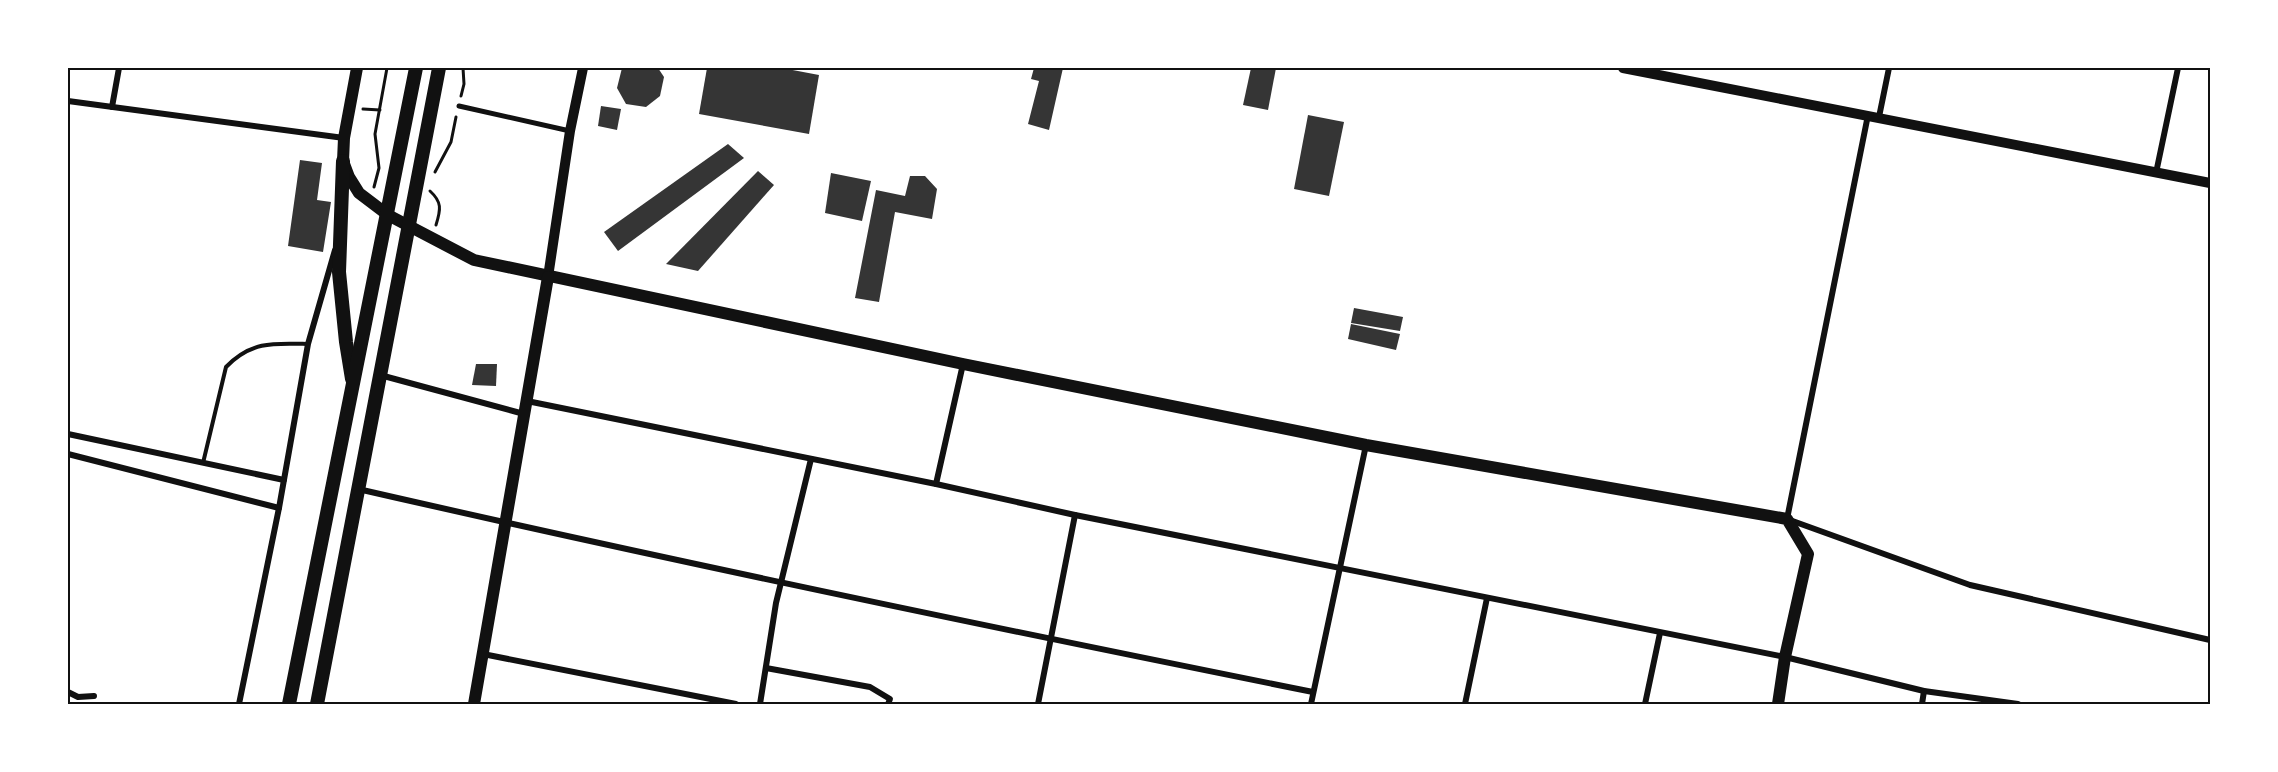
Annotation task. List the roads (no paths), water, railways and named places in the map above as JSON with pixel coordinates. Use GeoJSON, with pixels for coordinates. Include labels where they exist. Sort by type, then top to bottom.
{"type":"FeatureCollection","features":[{"type":"Feature","properties":{"kind":"highway"},"geometry":{"type":"LineString","coordinates":[[289,705],[416,68]]}},
{"type":"Feature","properties":{"kind":"highway"},"geometry":{"type":"LineString","coordinates":[[317,705],[439,68]]}},
{"type":"Feature","properties":{"kind":"highway"},"geometry":{"type":"LineString","coordinates":[[343,161],[339,272],[346,342],[354,387]]}},
{"type":"Feature","properties":{"kind":"main road"},"geometry":{"type":"LineString","coordinates":[[357,68],[344,138],[343,161],[349,177],[360,193],[388,215],[474,260],[963,364],[1366,445],[1787,519],[1808,555],[1785,657],[1778,705]]}},
{"type":"Feature","properties":{"kind":"main road"},"geometry":{"type":"LineString","coordinates":[[474,705],[548,277]]}},
{"type":"Feature","properties":{"kind":"street"},"geometry":{"type":"LineString","coordinates":[[112,108],[119,68]]}},
{"type":"Feature","properties":{"kind":"street"},"geometry":{"type":"LineString","coordinates":[[548,277],[570,131],[583,68]]}},
{"type":"Feature","properties":{"kind":"street"},"geometry":{"type":"LineString","coordinates":[[1623,68],[2211,183]]}},
{"type":"Feature","properties":{"kind":"street"},"geometry":{"type":"LineString","coordinates":[[1889,68],[1873,116],[1787,519],[1970,585],[2211,640]]}},
{"type":"Feature","properties":{"kind":"street"},"geometry":{"type":"LineString","coordinates":[[2156,172],[2178,68]]}},
{"type":"Feature","properties":{"kind":"street"},"geometry":{"type":"LineString","coordinates":[[68,101],[344,138]]}},
{"type":"Feature","properties":{"kind":"street"},"geometry":{"type":"LineString","coordinates":[[459,106],[570,131]]}},
{"type":"Feature","properties":{"kind":"street"},"geometry":{"type":"LineString","coordinates":[[239,705],[279,508],[308,344],[340,233]]}},
{"type":"Feature","properties":{"kind":"street"},"geometry":{"type":"LineString","coordinates":[[936,484],[963,364]]}},
{"type":"Feature","properties":{"kind":"street"},"geometry":{"type":"LineString","coordinates":[[380,375],[526,408],[811,459],[936,484],[1075,516],[1785,657],[1924,691],[2018,705]]}},
{"type":"Feature","properties":{"kind":"street"},"geometry":{"type":"LineString","coordinates":[[68,434],[284,480]]}},
{"type":"Feature","properties":{"kind":"street"},"geometry":{"type":"LineString","coordinates":[[1311,705],[1366,445]]}},
{"type":"Feature","properties":{"kind":"street"},"geometry":{"type":"LineString","coordinates":[[68,454],[279,508]]}},
{"type":"Feature","properties":{"kind":"street"},"geometry":{"type":"LineString","coordinates":[[760,705],[781,582],[811,459]]}},
{"type":"Feature","properties":{"kind":"street"},"geometry":{"type":"LineString","coordinates":[[358,489],[781,582],[1313,692]]}},
{"type":"Feature","properties":{"kind":"street"},"geometry":{"type":"LineString","coordinates":[[1038,705],[1075,516]]}},
{"type":"Feature","properties":{"kind":"street"},"geometry":{"type":"LineString","coordinates":[[1465,705],[1487,598]]}},
{"type":"Feature","properties":{"kind":"street"},"geometry":{"type":"LineString","coordinates":[[1645,705],[1660,633]]}},
{"type":"Feature","properties":{"kind":"street"},"geometry":{"type":"LineString","coordinates":[[483,654],[736,705]]}},
{"type":"Feature","properties":{"kind":"street"},"geometry":{"type":"LineString","coordinates":[[766,668],[870,687],[890,699],[888,705]]}},
{"type":"Feature","properties":{"kind":"street"},"geometry":{"type":"LineString","coordinates":[[1922,705],[1924,691]]}},
{"type":"Feature","properties":{"kind":"street"},"geometry":{"type":"LineString","coordinates":[[68,692],[78,697],[94,696]]}},
{"type":"Feature","properties":{"kind":"lane"},"geometry":{"type":"LineString","coordinates":[[203,463],[226,367],[255,345],[308,344]]}}]}
